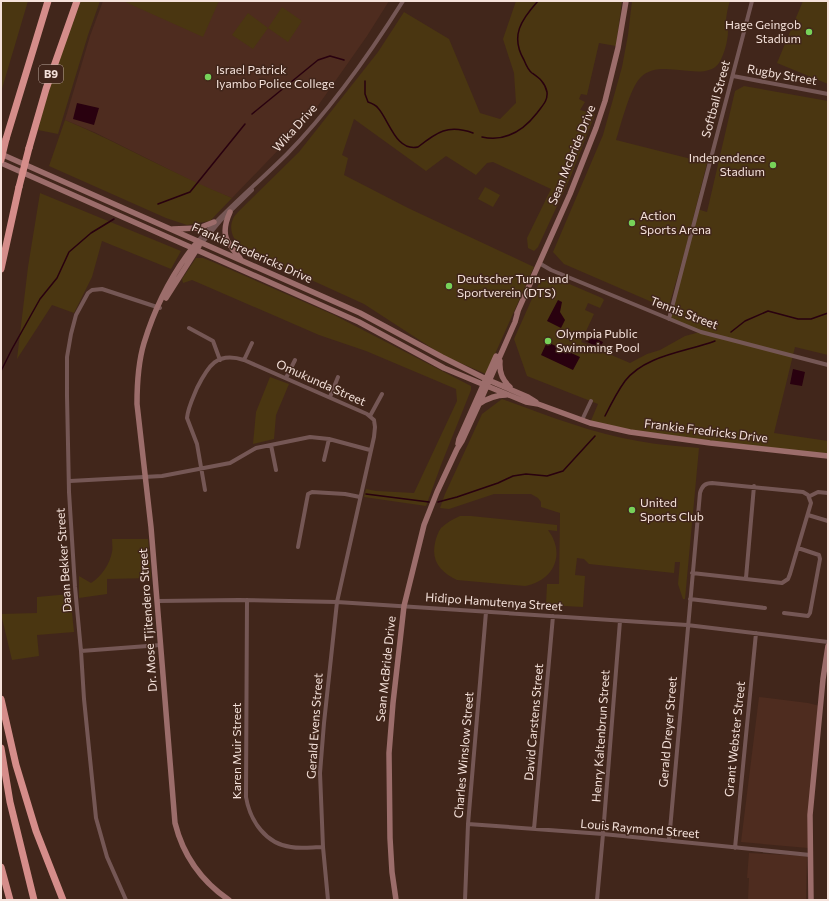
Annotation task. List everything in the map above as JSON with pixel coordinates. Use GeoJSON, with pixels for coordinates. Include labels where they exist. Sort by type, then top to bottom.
{"type":"FeatureCollection","features":[{"type":"Feature","properties":{"kind":"highway","name":"B9"},"geometry":{"type":"LineString","coordinates":[[1,161],[6,139],[47,1]]}},
{"type":"Feature","properties":{"kind":"highway","name":"B9"},"geometry":{"type":"LineString","coordinates":[[1,269],[29,148],[46,89],[77,1]]}},
{"type":"Feature","properties":{"kind":"highway"},"geometry":{"type":"LineString","coordinates":[[1,699],[16,765],[36,832],[62,900]]}},
{"type":"Feature","properties":{"kind":"highway"},"geometry":{"type":"LineString","coordinates":[[1,748],[10,802],[34,900]]}},
{"type":"Feature","properties":{"kind":"highway"},"geometry":{"type":"LineString","coordinates":[[1,867],[10,900]]}},
{"type":"Feature","properties":{"kind":"main road","name":"Sean McBride Drive"},"geometry":{"type":"LineString","coordinates":[[396,900],[392,872],[389,753],[404,606],[424,525],[437,492],[479,404],[486,383],[513,318],[518,311],[570,194],[596,128],[605,101],[618,48],[626,1]]}},
{"type":"Feature","properties":{"kind":"main road","name":"Frankie Fredericks Drive"},"geometry":{"type":"LineString","coordinates":[[1,154],[360,313],[442,357],[486,383]]}},
{"type":"Feature","properties":{"kind":"main road","name":"Frankie Fredericks Drive"},"geometry":{"type":"LineString","coordinates":[[1,161],[359,322],[438,364],[486,383]]}},
{"type":"Feature","properties":{"kind":"main road"},"geometry":{"type":"LineString","coordinates":[[230,212],[225,227],[226,239],[229,245],[242,260]]}},
{"type":"Feature","properties":{"kind":"main road"},"geometry":{"type":"LineString","coordinates":[[171,229],[199,228],[214,222]]}},
{"type":"Feature","properties":{"kind":"main road","name":"Dr. Mose Tjitendero Street"},"geometry":{"type":"LineString","coordinates":[[200,242],[195,248],[152,322],[142,352],[137,386],[158,601],[160,645],[174,817],[176,828],[184,849],[198,873],[208,884],[229,900]]}},
{"type":"Feature","properties":{"kind":"main road","name":"Sean McBride Drive"},"geometry":{"type":"LineString","coordinates":[[457,449],[459,439],[516,322],[518,311]]}},
{"type":"Feature","properties":{"kind":"main road"},"geometry":{"type":"LineString","coordinates":[[500,357],[500,375],[506,384],[515,392]]}},
{"type":"Feature","properties":{"kind":"main road","name":"Frankie Fredricks Drive"},"geometry":{"type":"LineString","coordinates":[[486,383],[528,397],[538,404]]}},
{"type":"Feature","properties":{"kind":"main road","name":"Frankie Fredricks Drive"},"geometry":{"type":"LineString","coordinates":[[486,383],[508,395],[526,402],[538,404],[582,420],[630,432],[710,443],[828,456]]}},
{"type":"Feature","properties":{"kind":"main road"},"geometry":{"type":"LineString","coordinates":[[479,404],[494,396],[508,395]]}},
{"type":"Feature","properties":{"kind":"main road"},"geometry":{"type":"LineString","coordinates":[[811,900],[810,815],[823,679],[828,646]]}},
{"type":"Feature","properties":{"kind":"street","name":"Wika Drive"},"geometry":{"type":"LineString","coordinates":[[200,242],[214,222],[271,169],[310,129],[376,43],[402,1]]}},
{"type":"Feature","properties":{"kind":"street","name":"Softball Street"},"geometry":{"type":"LineString","coordinates":[[669,318],[752,1]]}},
{"type":"Feature","properties":{"kind":"street","name":"Rugby Street"},"geometry":{"type":"LineString","coordinates":[[733,76],[828,94]]}},
{"type":"Feature","properties":{"kind":"street","name":"Wika Drive"},"geometry":{"type":"LineString","coordinates":[[200,242],[262,180],[271,169]]}},
{"type":"Feature","properties":{"kind":"street","name":"Tennis Street"},"geometry":{"type":"LineString","coordinates":[[539,263],[551,270],[710,335],[828,366]]}},
{"type":"Feature","properties":{"kind":"street","name":"Daan Bekker Street"},"geometry":{"type":"LineString","coordinates":[[126,900],[107,858],[96,818],[84,706],[69,492],[70,480],[66,396],[67,357],[71,334],[80,307],[88,293],[92,290],[102,289],[159,308]]}},
{"type":"Feature","properties":{"kind":"street"},"geometry":{"type":"LineString","coordinates":[[189,328],[213,341],[220,360],[212,364],[205,372],[187,414],[196,444],[205,490]]}},
{"type":"Feature","properties":{"kind":"street"},"geometry":{"type":"LineString","coordinates":[[244,360],[252,343]]}},
{"type":"Feature","properties":{"kind":"street","name":"Omukunda Street"},"geometry":{"type":"LineString","coordinates":[[220,360],[232,357],[244,360],[330,397],[370,416],[374,420],[375,425],[370,450],[337,602]]}},
{"type":"Feature","properties":{"kind":"street"},"geometry":{"type":"LineString","coordinates":[[286,378],[295,360]]}},
{"type":"Feature","properties":{"kind":"street"},"geometry":{"type":"LineString","coordinates":[[330,397],[338,377]]}},
{"type":"Feature","properties":{"kind":"street"},"geometry":{"type":"LineString","coordinates":[[370,416],[382,394]]}},
{"type":"Feature","properties":{"kind":"street"},"geometry":{"type":"LineString","coordinates":[[582,420],[591,401]]}},
{"type":"Feature","properties":{"kind":"street"},"geometry":{"type":"LineString","coordinates":[[70,480],[147,478],[162,476],[230,463],[256,448],[310,437],[329,439],[370,450]]}},
{"type":"Feature","properties":{"kind":"street"},"geometry":{"type":"LineString","coordinates":[[324,460],[329,439]]}},
{"type":"Feature","properties":{"kind":"street"},"geometry":{"type":"LineString","coordinates":[[271,445],[276,470]]}},
{"type":"Feature","properties":{"kind":"street","name":"Gerald Dreyer Street"},"geometry":{"type":"LineString","coordinates":[[669,841],[687,625],[701,488],[708,483],[754,486],[804,492],[810,496]]}},
{"type":"Feature","properties":{"kind":"street"},"geometry":{"type":"LineString","coordinates":[[746,578],[754,486]]}},
{"type":"Feature","properties":{"kind":"street"},"geometry":{"type":"LineString","coordinates":[[298,547],[308,494],[312,492],[345,494],[360,497]]}},
{"type":"Feature","properties":{"kind":"street"},"geometry":{"type":"LineString","coordinates":[[692,573],[782,583],[785,582],[790,574],[812,503],[810,496],[818,492],[828,493]]}},
{"type":"Feature","properties":{"kind":"street"},"geometry":{"type":"LineString","coordinates":[[808,515],[828,521]]}},
{"type":"Feature","properties":{"kind":"street"},"geometry":{"type":"LineString","coordinates":[[784,613],[808,616],[810,613],[820,559],[819,555],[816,553],[798,548]]}},
{"type":"Feature","properties":{"kind":"street"},"geometry":{"type":"LineString","coordinates":[[690,599],[765,608]]}},
{"type":"Feature","properties":{"kind":"street","name":"Hidipo Hamutenya Street"},"geometry":{"type":"LineString","coordinates":[[158,601],[247,600],[337,602],[404,606],[687,625],[828,642]]}},
{"type":"Feature","properties":{"kind":"street","name":"Karen Muir Street"},"geometry":{"type":"LineString","coordinates":[[247,600],[246,797],[248,809],[258,827],[264,834],[276,842],[291,847],[323,847]]}},
{"type":"Feature","properties":{"kind":"street","name":"Gerald Evens Street"},"geometry":{"type":"LineString","coordinates":[[328,900],[323,847],[320,773],[321,747],[337,602]]}},
{"type":"Feature","properties":{"kind":"street","name":"Charles Winslow Street"},"geometry":{"type":"LineString","coordinates":[[465,900],[468,824],[486,612]]}},
{"type":"Feature","properties":{"kind":"street","name":"David Carstens Street"},"geometry":{"type":"LineString","coordinates":[[534,829],[553,616]]}},
{"type":"Feature","properties":{"kind":"street","name":"Henry Kaltenbrun Street"},"geometry":{"type":"LineString","coordinates":[[597,900],[620,621]]}},
{"type":"Feature","properties":{"kind":"street","name":"Grant Webster Street"},"geometry":{"type":"LineString","coordinates":[[735,848],[756,633]]}},
{"type":"Feature","properties":{"kind":"street"},"geometry":{"type":"LineString","coordinates":[[81,651],[160,645]]}},
{"type":"Feature","properties":{"kind":"street","name":"Louis Raymond Street"},"geometry":{"type":"LineString","coordinates":[[468,824],[603,834],[735,848],[810,854]]}},
{"type":"Feature","properties":{"kind":"shaded area"},"geometry":{"type":"Polygon","coordinates":[[[3,1],[28,1],[1,92],[1,10],[3,1]]]}},
{"type":"Feature","properties":{"kind":"shaded area"},"geometry":{"type":"Polygon","coordinates":[[[81,1],[100,1],[88,35],[58,134],[38,130],[49,88],[81,1]]]}},
{"type":"Feature","properties":{"kind":"shaded area","name":"Israel Patrick Iyambo Police College"},"geometry":{"type":"Polygon","coordinates":[[[103,1],[389,1],[367,36],[310,117],[232,198],[204,187],[96,133],[65,120],[90,36],[103,1]]]}},
{"type":"Feature","properties":{"kind":"shaded area"},"geometry":{"type":"Polygon","coordinates":[[[123,1],[219,1],[203,37],[123,1]]]}},
{"type":"Feature","properties":{"kind":"shaded area"},"geometry":{"type":"Polygon","coordinates":[[[516,1],[622,1],[616,46],[599,43],[587,95],[581,94],[579,99],[585,102],[580,110],[595,114],[570,178],[538,247],[534,251],[528,248],[527,238],[551,189],[493,162],[487,163],[476,175],[446,156],[426,171],[354,119],[342,155],[348,158],[344,175],[408,208],[534,267],[486,374],[444,356],[364,304],[241,248],[234,238],[231,227],[237,213],[299,152],[378,52],[404,12],[449,39],[480,113],[500,119],[516,103],[514,73],[503,39],[516,1]]]}},
{"type":"Feature","properties":{"kind":"shaded area","name":"Action Sports Arena"},"geometry":{"type":"Polygon","coordinates":[[[632,1],[730,1],[726,19],[728,31],[727,39],[724,52],[719,63],[712,69],[703,71],[660,69],[641,77],[633,89],[616,140],[707,163],[685,251],[668,309],[564,264],[553,252],[603,135],[622,67],[632,1]]]}},
{"type":"Feature","properties":{"kind":"shaded area","name":"Hage Geingob Stadium"},"geometry":{"type":"Polygon","coordinates":[[[803,1],[828,1],[828,84],[777,63],[803,1]]]}},
{"type":"Feature","properties":{"kind":"shaded area"},"geometry":{"type":"Polygon","coordinates":[[[282,7],[302,21],[288,42],[268,28],[282,7]]]}},
{"type":"Feature","properties":{"kind":"shaded area"},"geometry":{"type":"Polygon","coordinates":[[[248,13],[268,28],[253,49],[232,35],[248,13]]]}},
{"type":"Feature","properties":{"kind":"shaded area"},"geometry":{"type":"Polygon","coordinates":[[[744,86],[828,101],[828,355],[795,347],[774,433],[828,441],[828,456],[638,433],[590,423],[598,404],[527,376],[514,339],[539,283],[553,277],[604,300],[600,308],[588,303],[585,310],[594,314],[581,342],[630,363],[647,354],[660,350],[685,336],[700,332],[669,319],[697,209],[707,212],[735,91],[744,86]]]}},
{"type":"Feature","properties":{"kind":"shaded area"},"geometry":{"type":"Polygon","coordinates":[[[77,103],[99,108],[94,125],[73,119],[77,103]]]}},
{"type":"Feature","properties":{"kind":"shaded area"},"geometry":{"type":"Polygon","coordinates":[[[65,120],[232,198],[210,221],[187,225],[166,218],[49,166],[65,120]]]}},
{"type":"Feature","properties":{"kind":"shaded area"},"geometry":{"type":"Polygon","coordinates":[[[485,187],[500,195],[493,207],[478,199],[485,187]]]}},
{"type":"Feature","properties":{"kind":"shaded area"},"geometry":{"type":"Polygon","coordinates":[[[40,193],[181,251],[171,269],[102,241],[92,277],[74,313],[52,305],[17,359],[28,267],[40,193]]]}},
{"type":"Feature","properties":{"kind":"shaded area"},"geometry":{"type":"Polygon","coordinates":[[[196,258],[203,258],[213,262],[334,315],[471,386],[471,390],[426,506],[364,497],[366,489],[414,493],[457,401],[456,389],[366,351],[319,335],[192,280],[183,283],[182,279],[196,258]]]}},
{"type":"Feature","properties":{"kind":"shaded area"},"geometry":{"type":"Polygon","coordinates":[[[558,300],[562,302],[560,312],[565,320],[561,328],[547,321],[558,300]]]}},
{"type":"Feature","properties":{"kind":"shaded area"},"geometry":{"type":"Polygon","coordinates":[[[588,335],[603,342],[600,348],[585,341],[588,335]]]}},
{"type":"Feature","properties":{"kind":"shaded area"},"geometry":{"type":"Polygon","coordinates":[[[547,342],[580,357],[573,370],[541,355],[547,342]]]}},
{"type":"Feature","properties":{"kind":"shaded area"},"geometry":{"type":"Polygon","coordinates":[[[793,369],[805,372],[802,386],[790,384],[793,369]]]}},
{"type":"Feature","properties":{"kind":"shaded area"},"geometry":{"type":"Polygon","coordinates":[[[270,377],[289,384],[276,415],[274,439],[253,444],[256,412],[270,377]]]}},
{"type":"Feature","properties":{"kind":"shaded area"},"geometry":{"type":"Polygon","coordinates":[[[502,399],[569,423],[621,438],[699,448],[685,599],[683,599],[678,584],[680,562],[675,562],[674,573],[589,564],[584,559],[577,558],[575,575],[585,576],[583,607],[546,605],[547,584],[559,584],[560,513],[541,507],[541,502],[538,498],[531,494],[494,494],[449,509],[440,508],[482,414],[502,399]]]}},
{"type":"Feature","properties":{"kind":"shaded area"},"geometry":{"type":"Polygon","coordinates":[[[460,516],[557,525],[557,531],[548,530],[556,548],[554,565],[543,579],[525,586],[457,580],[446,574],[438,566],[434,556],[434,550],[441,528],[445,524],[460,516]]]}},
{"type":"Feature","properties":{"kind":"shaded area"},"geometry":{"type":"Polygon","coordinates":[[[112,539],[148,539],[151,578],[107,579],[107,594],[79,598],[79,576],[91,583],[102,574],[111,557],[112,539]]]}},
{"type":"Feature","properties":{"kind":"shaded area"},"geometry":{"type":"Polygon","coordinates":[[[70,594],[74,632],[37,635],[39,656],[12,660],[1,614],[37,613],[37,597],[70,594]]]}},
{"type":"Feature","properties":{"kind":"shaded area"},"geometry":{"type":"Polygon","coordinates":[[[759,697],[808,703],[820,706],[808,848],[741,842],[759,697]]]}},
{"type":"Feature","properties":{"kind":"shaded area"},"geometry":{"type":"Polygon","coordinates":[[[749,853],[807,856],[806,900],[748,900],[749,878],[747,878],[749,853]]]}},
{"type":"Feature","properties":{"kind":"waterway"},"geometry":{"type":"LineString","coordinates":[[482,137],[498,138],[513,134],[526,125],[546,101],[547,92],[545,86],[528,69],[518,43],[519,29],[522,22],[538,1]]}},
{"type":"Feature","properties":{"kind":"waterway"},"geometry":{"type":"LineString","coordinates":[[252,114],[318,60],[330,56],[344,60]]}},
{"type":"Feature","properties":{"kind":"waterway"},"geometry":{"type":"LineString","coordinates":[[365,81],[365,94],[368,102],[377,107],[394,134],[404,145],[418,147],[431,137],[443,131],[457,129],[473,133]]}},
{"type":"Feature","properties":{"kind":"waterway"},"geometry":{"type":"LineString","coordinates":[[158,204],[190,192],[245,124]]}},
{"type":"Feature","properties":{"kind":"waterway"},"geometry":{"type":"LineString","coordinates":[[1,371],[40,299],[57,278],[69,252],[91,233],[114,219]]}},
{"type":"Feature","properties":{"kind":"waterway"},"geometry":{"type":"LineString","coordinates":[[731,332],[745,321],[768,311],[798,319],[811,319],[828,313]]}},
{"type":"Feature","properties":{"kind":"waterway"},"geometry":{"type":"LineString","coordinates":[[605,416],[625,381],[633,372],[643,365],[667,355],[715,341]]}},
{"type":"Feature","properties":{"kind":"waterway"},"geometry":{"type":"LineString","coordinates":[[438,502],[498,483],[513,476],[526,474],[547,476],[563,471],[595,436]]}},
{"type":"Feature","properties":{"kind":"waterway"},"geometry":{"type":"LineString","coordinates":[[366,494],[429,502]]}},
{"type":"Feature","properties":{"kind":"place","name":"Hage Geingob Stadium"},"geometry":{"type":"Point","coordinates":[809,32]}},
{"type":"Feature","properties":{"kind":"place","name":"Israel Patrick Iyambo Police College"},"geometry":{"type":"Point","coordinates":[208,77]}},
{"type":"Feature","properties":{"kind":"place","name":"Independence Stadium"},"geometry":{"type":"Point","coordinates":[773,165]}},
{"type":"Feature","properties":{"kind":"place","name":"Action Sports Arena"},"geometry":{"type":"Point","coordinates":[632,223]}},
{"type":"Feature","properties":{"kind":"place","name":"Deutscher Turn- und Sportverein (DTS)"},"geometry":{"type":"Point","coordinates":[449,286]}},
{"type":"Feature","properties":{"kind":"place","name":"Olympia Public Swimming Pool"},"geometry":{"type":"Point","coordinates":[548,341]}},
{"type":"Feature","properties":{"kind":"place","name":"United Sports Club"},"geometry":{"type":"Point","coordinates":[632,510]}}]}
